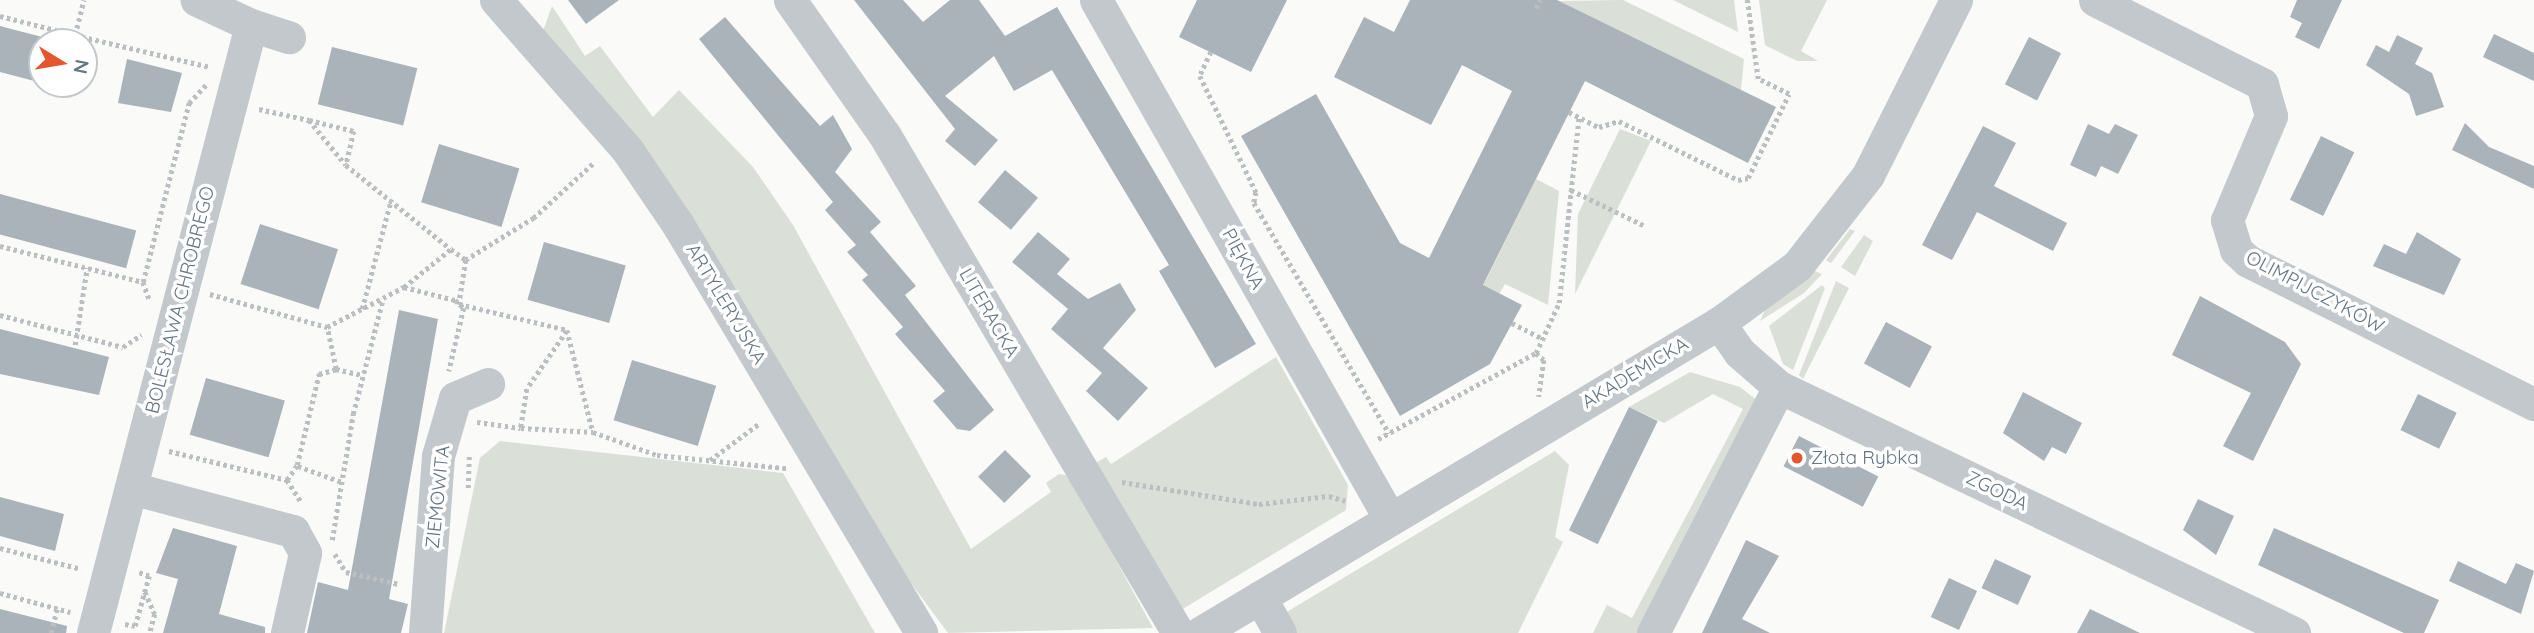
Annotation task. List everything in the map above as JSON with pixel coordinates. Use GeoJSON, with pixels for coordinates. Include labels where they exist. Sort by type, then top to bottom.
{"type":"FeatureCollection","features":[{"type":"Feature","properties":{"kind":"street"},"geometry":{"type":"LineString","coordinates":[[197,0],[251,24],[289,37]]}},
{"type":"Feature","properties":{"kind":"street","name":"ARTYLERYJSKA"},"geometry":{"type":"LineString","coordinates":[[496,0],[628,151],[677,223],[921,633]]}},
{"type":"Feature","properties":{"kind":"street","name":"LITERACKA"},"geometry":{"type":"LineString","coordinates":[[790,0],[884,134],[1178,633]]}},
{"type":"Feature","properties":{"kind":"street","name":"PIĘKNA"},"geometry":{"type":"LineString","coordinates":[[1096,0],[1390,519]]}},
{"type":"Feature","properties":{"kind":"street","name":"AKADEMICKA"},"geometry":{"type":"LineString","coordinates":[[1200,633],[1718,323],[1797,266],[1837,222],[1868,175],[1956,0]]}},
{"type":"Feature","properties":{"kind":"street","name":"OLIMPIJCZYKÓW"},"geometry":{"type":"LineString","coordinates":[[2095,0],[2262,84],[2271,116],[2227,220],[2236,250],[2248,261],[2534,404]]}},
{"type":"Feature","properties":{"kind":"street","name":"BOLESŁAWA CHROBREGO"},"geometry":{"type":"LineString","coordinates":[[95,626],[239,90],[251,24]]}},
{"type":"Feature","properties":{"kind":"street","name":"ZGODA"},"geometry":{"type":"LineString","coordinates":[[1718,323],[1739,352],[1779,387],[1956,482],[2294,633]]}},
{"type":"Feature","properties":{"kind":"street","name":"ZIEMOWITA"},"geometry":{"type":"LineString","coordinates":[[425,633],[438,456],[455,398],[488,384]]}},
{"type":"Feature","properties":{"kind":"street"},"geometry":{"type":"LineString","coordinates":[[1653,633],[1779,387]]}},
{"type":"Feature","properties":{"kind":"street"},"geometry":{"type":"LineString","coordinates":[[131,488],[293,531],[305,553],[287,633]]}},
{"type":"Feature","properties":{"kind":"street"},"geometry":{"type":"LineString","coordinates":[[1260,597],[1280,633]]}},
{"type":"Feature","properties":{"kind":"path"},"geometry":{"type":"LineString","coordinates":[[77,28],[84,0]]}},
{"type":"Feature","properties":{"kind":"path"},"geometry":{"type":"LineString","coordinates":[[1569,112],[1599,127],[1619,121],[1738,180],[1748,178],[1789,94],[1758,79],[1746,0]]}},
{"type":"Feature","properties":{"kind":"path"},"geometry":{"type":"LineString","coordinates":[[0,16],[47,28]]}},
{"type":"Feature","properties":{"kind":"path"},"geometry":{"type":"LineString","coordinates":[[98,43],[239,90],[309,120],[354,131],[346,165]]}},
{"type":"Feature","properties":{"kind":"path"},"geometry":{"type":"LineString","coordinates":[[1211,52],[1200,76],[1256,192],[1254,203],[1389,433]]}},
{"type":"Feature","properties":{"kind":"path"},"geometry":{"type":"LineString","coordinates":[[0,246],[143,282],[189,103],[206,85],[239,90]]}},
{"type":"Feature","properties":{"kind":"path"},"geometry":{"type":"LineString","coordinates":[[1352,453],[1536,353],[1559,303],[1579,117]]}},
{"type":"Feature","properties":{"kind":"path"},"geometry":{"type":"LineString","coordinates":[[309,120],[346,165],[466,260]]}},
{"type":"Feature","properties":{"kind":"path"},"geometry":{"type":"LineString","coordinates":[[459,303],[466,260],[534,218],[593,164]]}},
{"type":"Feature","properties":{"kind":"path"},"geometry":{"type":"LineString","coordinates":[[1571,190],[1645,226]]}},
{"type":"Feature","properties":{"kind":"path"},"geometry":{"type":"LineString","coordinates":[[362,309],[391,200]]}},
{"type":"Feature","properties":{"kind":"path"},"geometry":{"type":"LineString","coordinates":[[196,290],[327,327],[404,288],[451,249]]}},
{"type":"Feature","properties":{"kind":"path"},"geometry":{"type":"LineString","coordinates":[[75,345],[73,334],[87,268]]}},
{"type":"Feature","properties":{"kind":"path"},"geometry":{"type":"LineString","coordinates":[[404,288],[567,330]]}},
{"type":"Feature","properties":{"kind":"path"},"geometry":{"type":"LineString","coordinates":[[330,548],[363,376],[383,298]]}},
{"type":"Feature","properties":{"kind":"path"},"geometry":{"type":"LineString","coordinates":[[148,300],[153,309]]}},
{"type":"Feature","properties":{"kind":"path"},"geometry":{"type":"LineString","coordinates":[[447,376],[464,308],[459,303]]}},
{"type":"Feature","properties":{"kind":"path"},"geometry":{"type":"LineString","coordinates":[[5,324],[3,316],[123,347],[146,331]]}},
{"type":"Feature","properties":{"kind":"path"},"geometry":{"type":"LineString","coordinates":[[1512,323],[1544,339]]}},
{"type":"Feature","properties":{"kind":"path"},"geometry":{"type":"LineString","coordinates":[[327,327],[336,369]]}},
{"type":"Feature","properties":{"kind":"path"},"geometry":{"type":"LineString","coordinates":[[521,428],[527,389],[567,330]]}},
{"type":"Feature","properties":{"kind":"path"},"geometry":{"type":"LineString","coordinates":[[567,330],[593,432]]}},
{"type":"Feature","properties":{"kind":"path"},"geometry":{"type":"LineString","coordinates":[[287,480],[298,465],[319,374],[336,369],[363,376]]}},
{"type":"Feature","properties":{"kind":"path"},"geometry":{"type":"LineString","coordinates":[[710,460],[761,423]]}},
{"type":"Feature","properties":{"kind":"path"},"geometry":{"type":"LineString","coordinates":[[466,424],[593,432],[657,455],[786,468]]}},
{"type":"Feature","properties":{"kind":"path"},"geometry":{"type":"LineString","coordinates":[[461,442],[474,459],[466,496]]}},
{"type":"Feature","properties":{"kind":"path"},"geometry":{"type":"LineString","coordinates":[[298,465],[300,472],[342,482]]}},
{"type":"Feature","properties":{"kind":"path"},"geometry":{"type":"LineString","coordinates":[[1083,472],[1259,504],[1329,496],[1351,503]]}},
{"type":"Feature","properties":{"kind":"path"},"geometry":{"type":"LineString","coordinates":[[0,548],[109,576]]}},
{"type":"Feature","properties":{"kind":"path"},"geometry":{"type":"LineString","coordinates":[[145,591],[155,614],[150,633]]}},
{"type":"Feature","properties":{"kind":"path"},"geometry":{"type":"LineString","coordinates":[[0,593],[57,608],[95,626]]}},
{"type":"Feature","properties":{"kind":"path"},"geometry":{"type":"LineString","coordinates":[[51,633],[57,608]]}},
{"type":"Feature","properties":{"kind":"shaded area"},"geometry":{"type":"Polygon","coordinates":[[[1623,0],[1744,59],[1741,90],[1559,1],[1623,0]]]}},
{"type":"Feature","properties":{"kind":"shaded area"},"geometry":{"type":"Polygon","coordinates":[[[1673,0],[1734,0],[1738,32],[1673,0]]]}},
{"type":"Feature","properties":{"kind":"shaded area"},"geometry":{"type":"Polygon","coordinates":[[[1759,0],[1827,0],[1801,51],[1818,61],[1797,61],[1765,45],[1759,0]]]}},
{"type":"Feature","properties":{"kind":"shaded area"},"geometry":{"type":"Polygon","coordinates":[[[552,6],[585,56],[600,46],[653,117],[679,90],[753,167],[793,225],[971,549],[1051,492],[1046,483],[1059,474],[1070,476],[1153,628],[948,633],[885,548],[543,31],[552,6]]]}},
{"type":"Feature","properties":{"kind":"shaded area"},"geometry":{"type":"Polygon","coordinates":[[[1620,129],[1651,141],[1575,294],[1578,214],[1620,129]]]}},
{"type":"Feature","properties":{"kind":"shaded area"},"geometry":{"type":"Polygon","coordinates":[[[1536,179],[1559,191],[1548,305],[1505,284],[1499,294],[1483,286],[1536,179]]]}},
{"type":"Feature","properties":{"kind":"shaded area"},"geometry":{"type":"Polygon","coordinates":[[[1850,229],[1855,231],[1831,263],[1826,260],[1850,229]]]}},
{"type":"Feature","properties":{"kind":"shaded area"},"geometry":{"type":"Polygon","coordinates":[[[1864,235],[1873,241],[1855,276],[1841,267],[1864,235]]]}},
{"type":"Feature","properties":{"kind":"shaded area"},"geometry":{"type":"Polygon","coordinates":[[[1812,270],[1822,274],[1804,293],[1760,321],[1766,308],[1812,270]]]}},
{"type":"Feature","properties":{"kind":"shaded area"},"geometry":{"type":"Polygon","coordinates":[[[1836,281],[1849,288],[1803,379],[1799,375],[1836,281]]]}},
{"type":"Feature","properties":{"kind":"shaded area"},"geometry":{"type":"Polygon","coordinates":[[[1822,285],[1825,288],[1793,370],[1783,364],[1769,326],[1822,285]]]}},
{"type":"Feature","properties":{"kind":"shaded area"},"geometry":{"type":"Polygon","coordinates":[[[1276,357],[1348,485],[1346,510],[1181,610],[1094,464],[1106,457],[1111,464],[1276,357]]]}},
{"type":"Feature","properties":{"kind":"shaded area"},"geometry":{"type":"Polygon","coordinates":[[[1690,372],[1740,387],[1763,405],[1644,633],[1593,633],[1607,605],[1632,618],[1743,409],[1713,394],[1664,423],[1629,407],[1690,372]]]}},
{"type":"Feature","properties":{"kind":"shaded area"},"geometry":{"type":"Polygon","coordinates":[[[500,441],[783,473],[875,633],[444,633],[480,458],[500,441]]]}},
{"type":"Feature","properties":{"kind":"shaded area"},"geometry":{"type":"Polygon","coordinates":[[[1555,451],[1569,465],[1555,537],[1563,542],[1518,633],[1296,633],[1285,613],[1555,451]]]}},
{"type":"Feature","properties":{"kind":"building"},"geometry":{"type":"Polygon","coordinates":[[[568,0],[619,0],[586,24],[568,0]]]}},
{"type":"Feature","properties":{"kind":"building"},"geometry":{"type":"Polygon","coordinates":[[[854,0],[903,0],[923,22],[950,0],[979,0],[1005,36],[1057,7],[1256,344],[1215,368],[1159,271],[1169,265],[1052,70],[1014,91],[994,56],[945,96],[998,140],[975,166],[945,141],[955,129],[854,0]]]}},
{"type":"Feature","properties":{"kind":"building"},"geometry":{"type":"Polygon","coordinates":[[[1197,0],[1287,0],[1251,72],[1179,37],[1197,0]]]}},
{"type":"Feature","properties":{"kind":"building"},"geometry":{"type":"Polygon","coordinates":[[[1410,0],[1557,0],[1776,107],[1748,163],[1585,81],[1483,285],[1522,305],[1490,364],[1400,416],[1241,136],[1316,94],[1400,243],[1429,258],[1512,91],[1462,65],[1431,125],[1334,77],[1364,17],[1394,32],[1410,0]]]}},
{"type":"Feature","properties":{"kind":"building"},"geometry":{"type":"Polygon","coordinates":[[[2297,0],[2342,0],[2319,49],[2295,37],[2302,23],[2290,17],[2297,0]]]}},
{"type":"Feature","properties":{"kind":"building"},"geometry":{"type":"Polygon","coordinates":[[[725,17],[820,126],[833,115],[852,149],[835,172],[881,222],[870,232],[916,286],[905,295],[994,410],[970,431],[957,429],[933,401],[945,391],[895,334],[903,327],[862,280],[868,275],[847,252],[856,245],[825,210],[833,202],[699,39],[725,17]]]}},
{"type":"Feature","properties":{"kind":"building"},"geometry":{"type":"Polygon","coordinates":[[[0,26],[28,33],[28,79],[0,72],[0,26]]]}},
{"type":"Feature","properties":{"kind":"building"},"geometry":{"type":"Polygon","coordinates":[[[2494,34],[2534,53],[2534,81],[2483,57],[2494,34]]]}},
{"type":"Feature","properties":{"kind":"building"},"geometry":{"type":"Polygon","coordinates":[[[2397,35],[2423,48],[2415,64],[2432,73],[2444,107],[2416,116],[2409,94],[2366,65],[2376,45],[2389,52],[2397,35]]]}},
{"type":"Feature","properties":{"kind":"building"},"geometry":{"type":"Polygon","coordinates":[[[2029,37],[2061,53],[2037,101],[2005,84],[2029,37]]]}},
{"type":"Feature","properties":{"kind":"building"},"geometry":{"type":"Polygon","coordinates":[[[332,47],[417,68],[403,126],[318,104],[332,47]]]}},
{"type":"Feature","properties":{"kind":"building"},"geometry":{"type":"Polygon","coordinates":[[[127,59],[182,73],[171,112],[118,103],[127,59]]]}},
{"type":"Feature","properties":{"kind":"building"},"geometry":{"type":"Polygon","coordinates":[[[2465,123],[2489,147],[2534,166],[2534,189],[2452,150],[2465,123]]]}},
{"type":"Feature","properties":{"kind":"building"},"geometry":{"type":"Polygon","coordinates":[[[2088,124],[2109,134],[2115,124],[2138,135],[2118,174],[2101,166],[2096,177],[2070,165],[2088,124]]]}},
{"type":"Feature","properties":{"kind":"building"},"geometry":{"type":"Polygon","coordinates":[[[1983,126],[2016,143],[1994,186],[2067,223],[2053,251],[1977,212],[1952,260],[1922,245],[1983,126]]]}},
{"type":"Feature","properties":{"kind":"building"},"geometry":{"type":"Polygon","coordinates":[[[2321,136],[2354,152],[2323,216],[2290,200],[2321,136]]]}},
{"type":"Feature","properties":{"kind":"building"},"geometry":{"type":"Polygon","coordinates":[[[439,144],[519,169],[501,227],[421,202],[439,144]]]}},
{"type":"Feature","properties":{"kind":"building"},"geometry":{"type":"Polygon","coordinates":[[[1005,170],[1038,198],[1011,230],[978,202],[1005,170]]]}},
{"type":"Feature","properties":{"kind":"building"},"geometry":{"type":"Polygon","coordinates":[[[0,194],[136,230],[126,268],[0,234],[0,194]]]}},
{"type":"Feature","properties":{"kind":"building"},"geometry":{"type":"Polygon","coordinates":[[[260,224],[338,249],[319,309],[241,284],[260,224]]]}},
{"type":"Feature","properties":{"kind":"building"},"geometry":{"type":"Polygon","coordinates":[[[1038,232],[1070,259],[1057,274],[1088,299],[1120,283],[1136,310],[1103,348],[1148,388],[1118,421],[1086,391],[1102,373],[1051,329],[1068,309],[1012,262],[1038,232]]]}},
{"type":"Feature","properties":{"kind":"building"},"geometry":{"type":"Polygon","coordinates":[[[2417,232],[2461,259],[2444,295],[2373,266],[2384,244],[2406,254],[2417,232]]]}},
{"type":"Feature","properties":{"kind":"building"},"geometry":{"type":"Polygon","coordinates":[[[544,242],[626,265],[609,323],[527,300],[544,242]]]}},
{"type":"Feature","properties":{"kind":"building"},"geometry":{"type":"Polygon","coordinates":[[[2200,296],[2285,342],[2301,364],[2253,461],[2223,446],[2251,393],[2172,355],[2200,296]]]}},
{"type":"Feature","properties":{"kind":"building"},"geometry":{"type":"Polygon","coordinates":[[[399,310],[438,319],[389,599],[408,604],[401,633],[307,633],[318,582],[348,590],[399,310]]]}},
{"type":"Feature","properties":{"kind":"building"},"geometry":{"type":"Polygon","coordinates":[[[1886,322],[1932,346],[1910,388],[1864,363],[1886,322]]]}},
{"type":"Feature","properties":{"kind":"building"},"geometry":{"type":"Polygon","coordinates":[[[0,329],[109,357],[99,395],[0,374],[0,329]]]}},
{"type":"Feature","properties":{"kind":"building"},"geometry":{"type":"Polygon","coordinates":[[[632,360],[716,386],[698,446],[614,420],[632,360]]]}},
{"type":"Feature","properties":{"kind":"building"},"geometry":{"type":"Polygon","coordinates":[[[206,378],[285,401],[269,457],[190,435],[206,378]]]}},
{"type":"Feature","properties":{"kind":"building"},"geometry":{"type":"Polygon","coordinates":[[[2023,392],[2082,423],[2066,454],[2052,447],[2044,461],[2003,433],[2023,392]]]}},
{"type":"Feature","properties":{"kind":"building"},"geometry":{"type":"Polygon","coordinates":[[[2418,394],[2457,413],[2439,449],[2400,430],[2418,394]]]}},
{"type":"Feature","properties":{"kind":"building"},"geometry":{"type":"Polygon","coordinates":[[[1629,407],[1658,421],[1598,544],[1569,530],[1629,407]]]}},
{"type":"Feature","properties":{"kind":"building"},"geometry":{"type":"Polygon","coordinates":[[[1799,436],[1878,476],[1863,507],[1784,466],[1799,436]]]}},
{"type":"Feature","properties":{"kind":"building"},"geometry":{"type":"Polygon","coordinates":[[[1005,450],[1031,476],[1004,503],[978,477],[1005,450]]]}},
{"type":"Feature","properties":{"kind":"building"},"geometry":{"type":"Polygon","coordinates":[[[0,497],[64,514],[55,551],[0,536],[0,497]]]}},
{"type":"Feature","properties":{"kind":"building"},"geometry":{"type":"Polygon","coordinates":[[[2198,499],[2234,516],[2216,555],[2183,530],[2198,499]]]}},
{"type":"Feature","properties":{"kind":"building"},"geometry":{"type":"Polygon","coordinates":[[[173,528],[237,546],[219,614],[265,627],[265,633],[163,633],[178,579],[156,573],[173,528]]]}},
{"type":"Feature","properties":{"kind":"building"},"geometry":{"type":"Polygon","coordinates":[[[2274,528],[2439,600],[2424,633],[2404,633],[2258,565],[2274,528]]]}},
{"type":"Feature","properties":{"kind":"building"},"geometry":{"type":"Polygon","coordinates":[[[1746,540],[1779,556],[1742,619],[1770,633],[1702,633],[1746,540]]]}},
{"type":"Feature","properties":{"kind":"building"},"geometry":{"type":"Polygon","coordinates":[[[1995,559],[2031,576],[2018,605],[1981,588],[1995,559]]]}},
{"type":"Feature","properties":{"kind":"building"},"geometry":{"type":"Polygon","coordinates":[[[2458,561],[2506,584],[2516,563],[2534,571],[2521,614],[2449,581],[2458,561]]]}},
{"type":"Feature","properties":{"kind":"building"},"geometry":{"type":"Polygon","coordinates":[[[1949,578],[1977,591],[1959,630],[1931,617],[1949,578]]]}},
{"type":"Feature","properties":{"kind":"building"},"geometry":{"type":"Polygon","coordinates":[[[0,609],[67,626],[66,633],[0,633],[0,609]]]}},
{"type":"Feature","properties":{"kind":"building"},"geometry":{"type":"Polygon","coordinates":[[[2090,609],[2140,633],[2077,633],[2090,609]]]}},
{"type":"Feature","properties":{"kind":"place","name":"Złota Rybka"},"geometry":{"type":"Point","coordinates":[1797,458]}}]}
